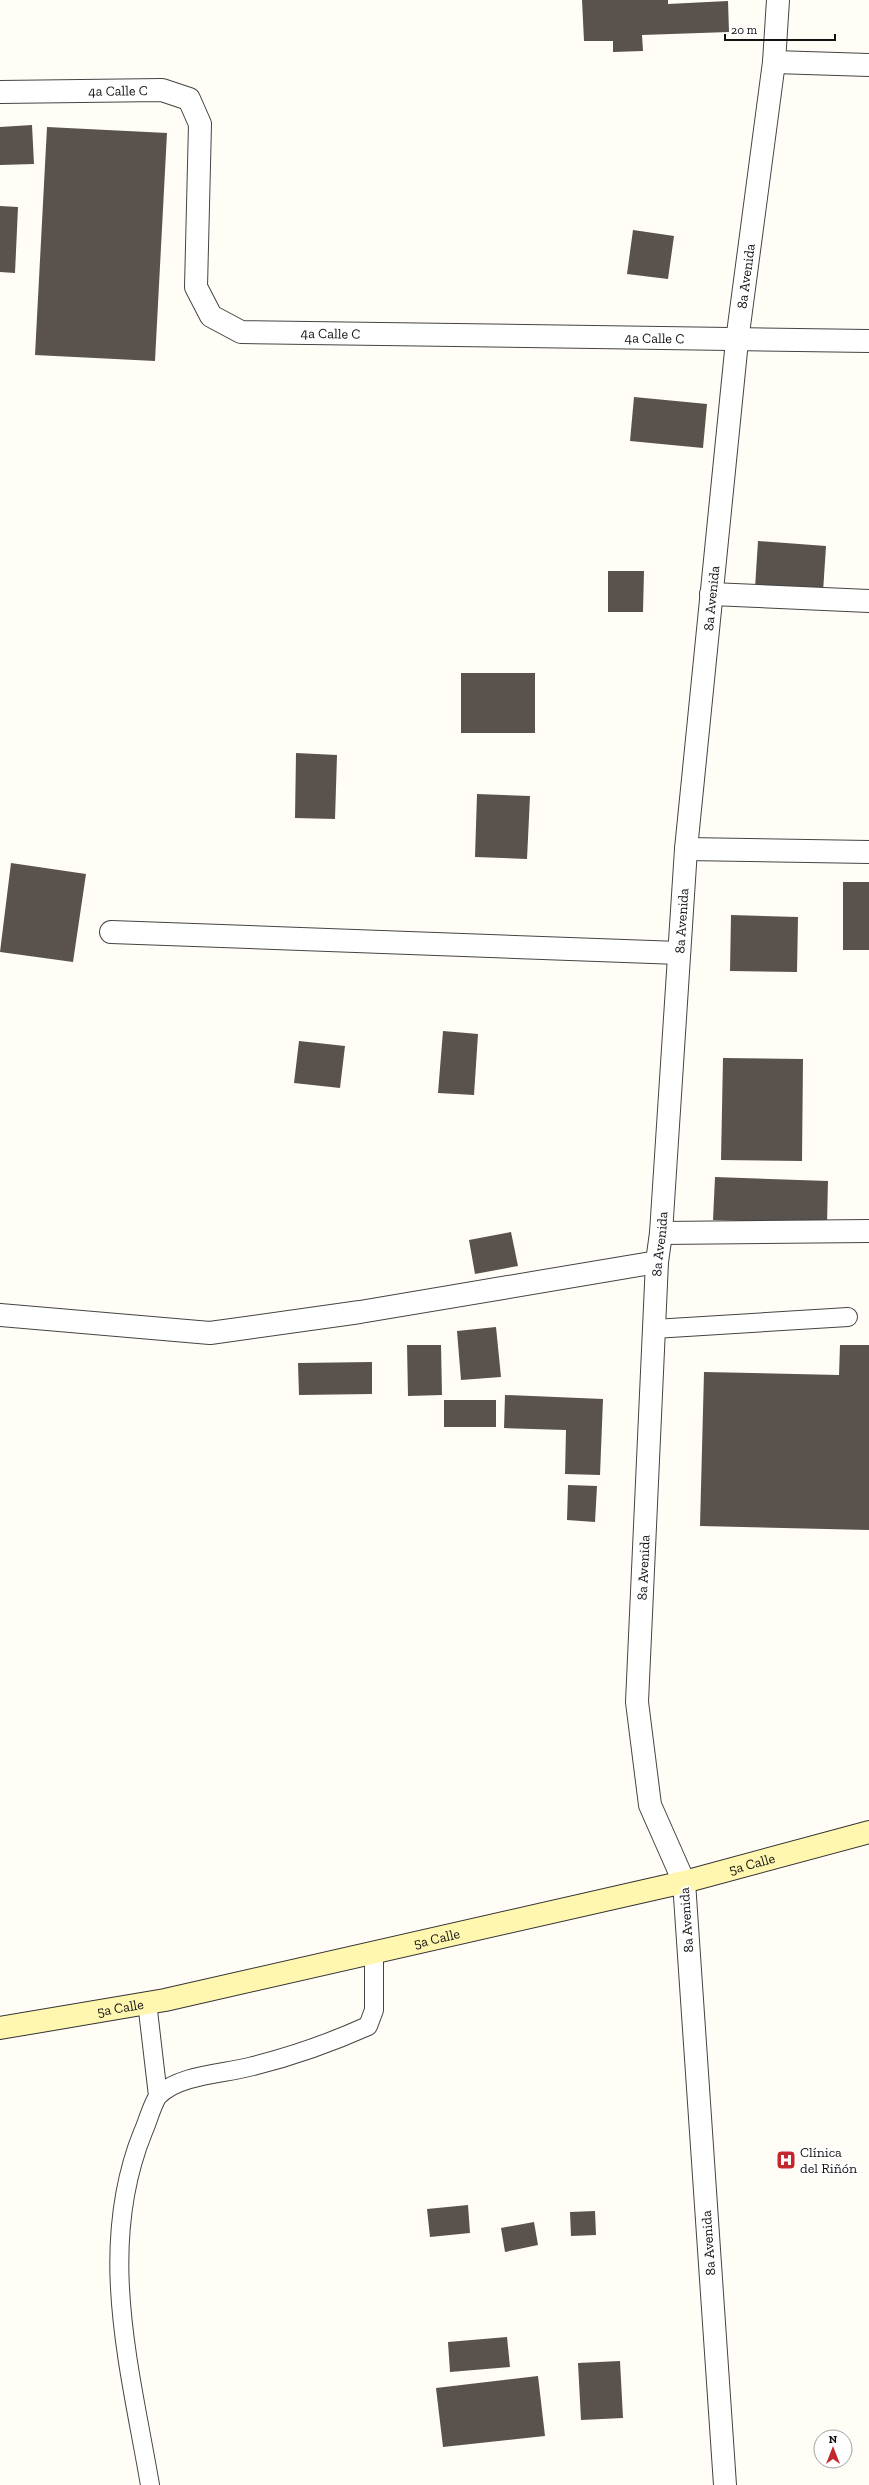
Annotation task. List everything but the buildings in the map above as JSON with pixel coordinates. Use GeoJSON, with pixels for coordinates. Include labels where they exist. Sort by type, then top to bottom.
{"type":"FeatureCollection","features":[{"type":"Feature","properties":{"kind":"main road","name":"5a Calle"},"geometry":{"type":"LineString","coordinates":[[0,2028],[146,2002],[165,2000],[374,1953],[684,1882],[869,1832]]}},
{"type":"Feature","properties":{"kind":"street","name":"8a Avenida"},"geometry":{"type":"LineString","coordinates":[[725,2485],[684,1882],[650,1805],[637,1702],[657,1262],[661,1233],[686,849],[737,341],[774,62],[778,0]]}},
{"type":"Feature","properties":{"kind":"street"},"geometry":{"type":"LineString","coordinates":[[774,62],[869,65]]}},
{"type":"Feature","properties":{"kind":"street","name":"4a Calle C"},"geometry":{"type":"LineString","coordinates":[[0,92],[162,90],[190,99],[200,124],[196,287],[211,316],[241,332],[737,341],[869,341]]}},
{"type":"Feature","properties":{"kind":"street"},"geometry":{"type":"LineString","coordinates":[[711,594],[869,601]]}},
{"type":"Feature","properties":{"kind":"street"},"geometry":{"type":"LineString","coordinates":[[686,849],[869,852]]}},
{"type":"Feature","properties":{"kind":"street"},"geometry":{"type":"LineString","coordinates":[[111,932],[679,953]]}},
{"type":"Feature","properties":{"kind":"street"},"geometry":{"type":"LineString","coordinates":[[661,1233],[869,1231]]}},
{"type":"Feature","properties":{"kind":"street"},"geometry":{"type":"LineString","coordinates":[[0,1315],[210,1333],[360,1312],[657,1262]]}},
{"type":"Feature","properties":{"kind":"lane"},"geometry":{"type":"LineString","coordinates":[[654,1329],[848,1317]]}},
{"type":"Feature","properties":{"kind":"lane"},"geometry":{"type":"LineString","coordinates":[[158,2096],[186,2080],[252,2067],[324,2045],[368,2026],[374,2010],[374,1953]]}},
{"type":"Feature","properties":{"kind":"lane"},"geometry":{"type":"LineString","coordinates":[[146,2002],[158,2096],[136,2150],[124,2196],[118,2253],[121,2316],[150,2485]]}},
{"type":"Feature","properties":{"kind":"place","name":"Clínica del Riñón"},"geometry":{"type":"Point","coordinates":[786,2160]}}]}
